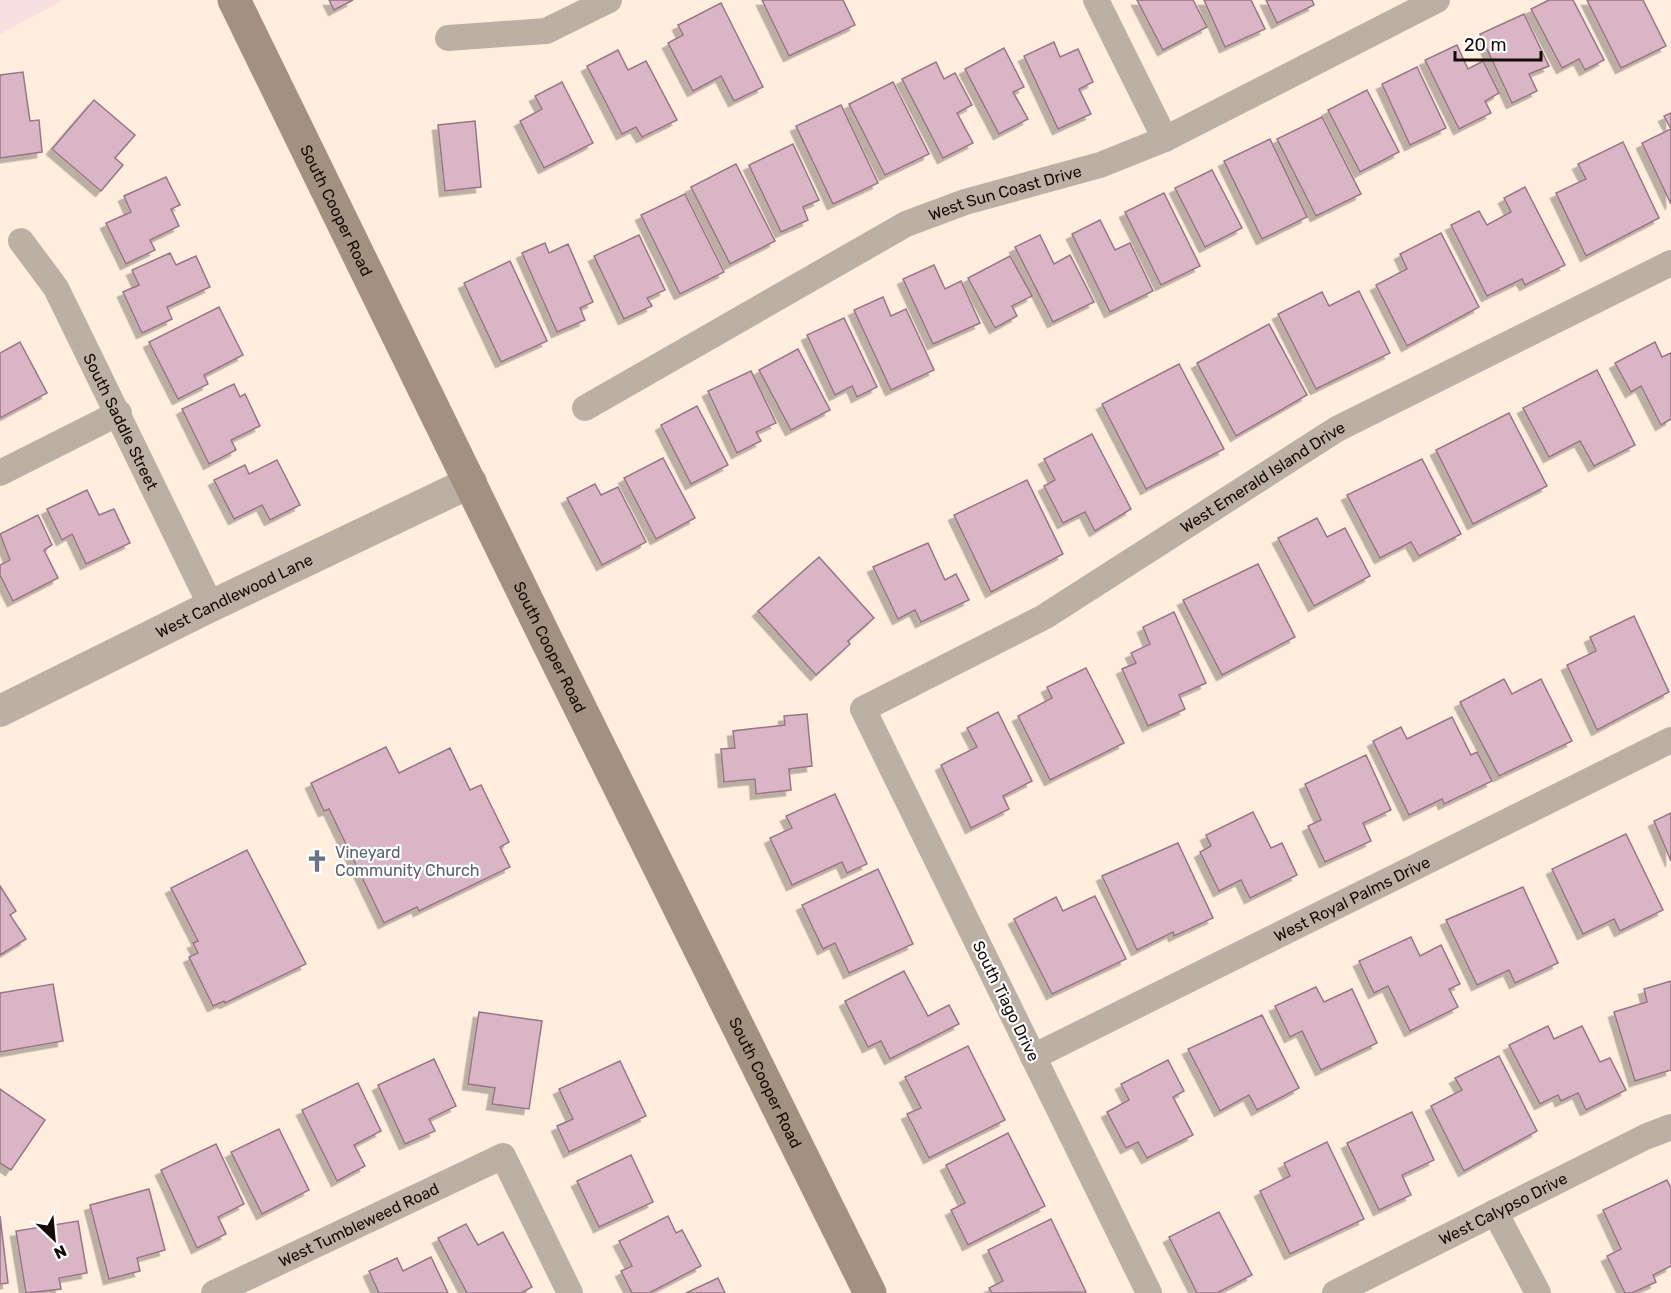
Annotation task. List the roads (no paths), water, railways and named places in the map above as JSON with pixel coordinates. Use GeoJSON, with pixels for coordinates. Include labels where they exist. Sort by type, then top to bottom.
{"type":"FeatureCollection","features":[{"type":"Feature","properties":{"kind":"main road","name":"South Cooper Road"},"geometry":{"type":"LineString","coordinates":[[234,0],[870,1293]]}},
{"type":"Feature","properties":{"kind":"street"},"geometry":{"type":"LineString","coordinates":[[448,38],[546,31],[609,0]]}},
{"type":"Feature","properties":{"kind":"street"},"geometry":{"type":"LineString","coordinates":[[1096,0],[1165,139]]}},
{"type":"Feature","properties":{"kind":"street","name":"West Sun Coast Drive"},"geometry":{"type":"LineString","coordinates":[[585,408],[906,224],[965,202],[1100,165],[1165,139],[1437,0]]}},
{"type":"Feature","properties":{"kind":"street","name":"South Saddle Street"},"geometry":{"type":"LineString","coordinates":[[21,241],[56,288],[119,413],[211,606]]}},
{"type":"Feature","properties":{"kind":"street","name":"West Emerald Island Drive"},"geometry":{"type":"LineString","coordinates":[[863,709],[1044,617],[1337,429],[1671,263]]}},
{"type":"Feature","properties":{"kind":"street"},"geometry":{"type":"LineString","coordinates":[[0,473],[119,413]]}},
{"type":"Feature","properties":{"kind":"street","name":"West Candlewood Lane"},"geometry":{"type":"LineString","coordinates":[[0,711],[211,606],[471,482]]}},
{"type":"Feature","properties":{"kind":"street","name":"South Tiago Drive"},"geometry":{"type":"LineString","coordinates":[[863,709],[1149,1293]]}},
{"type":"Feature","properties":{"kind":"street","name":"West Royal Palms Drive"},"geometry":{"type":"LineString","coordinates":[[1033,1058],[1671,740]]}},
{"type":"Feature","properties":{"kind":"street","name":"West Calypso Drive"},"geometry":{"type":"LineString","coordinates":[[1335,1293],[1645,1137],[1671,1127]]}},
{"type":"Feature","properties":{"kind":"street","name":"West Tumbleweed Road"},"geometry":{"type":"LineString","coordinates":[[214,1293],[503,1156],[570,1293]]}},
{"type":"Feature","properties":{"kind":"street"},"geometry":{"type":"LineString","coordinates":[[1495,1212],[1538,1293]]}},
{"type":"Feature","properties":{"kind":"place","name":"Vineyard Community Church"},"geometry":{"type":"Point","coordinates":[317,861]}}]}
